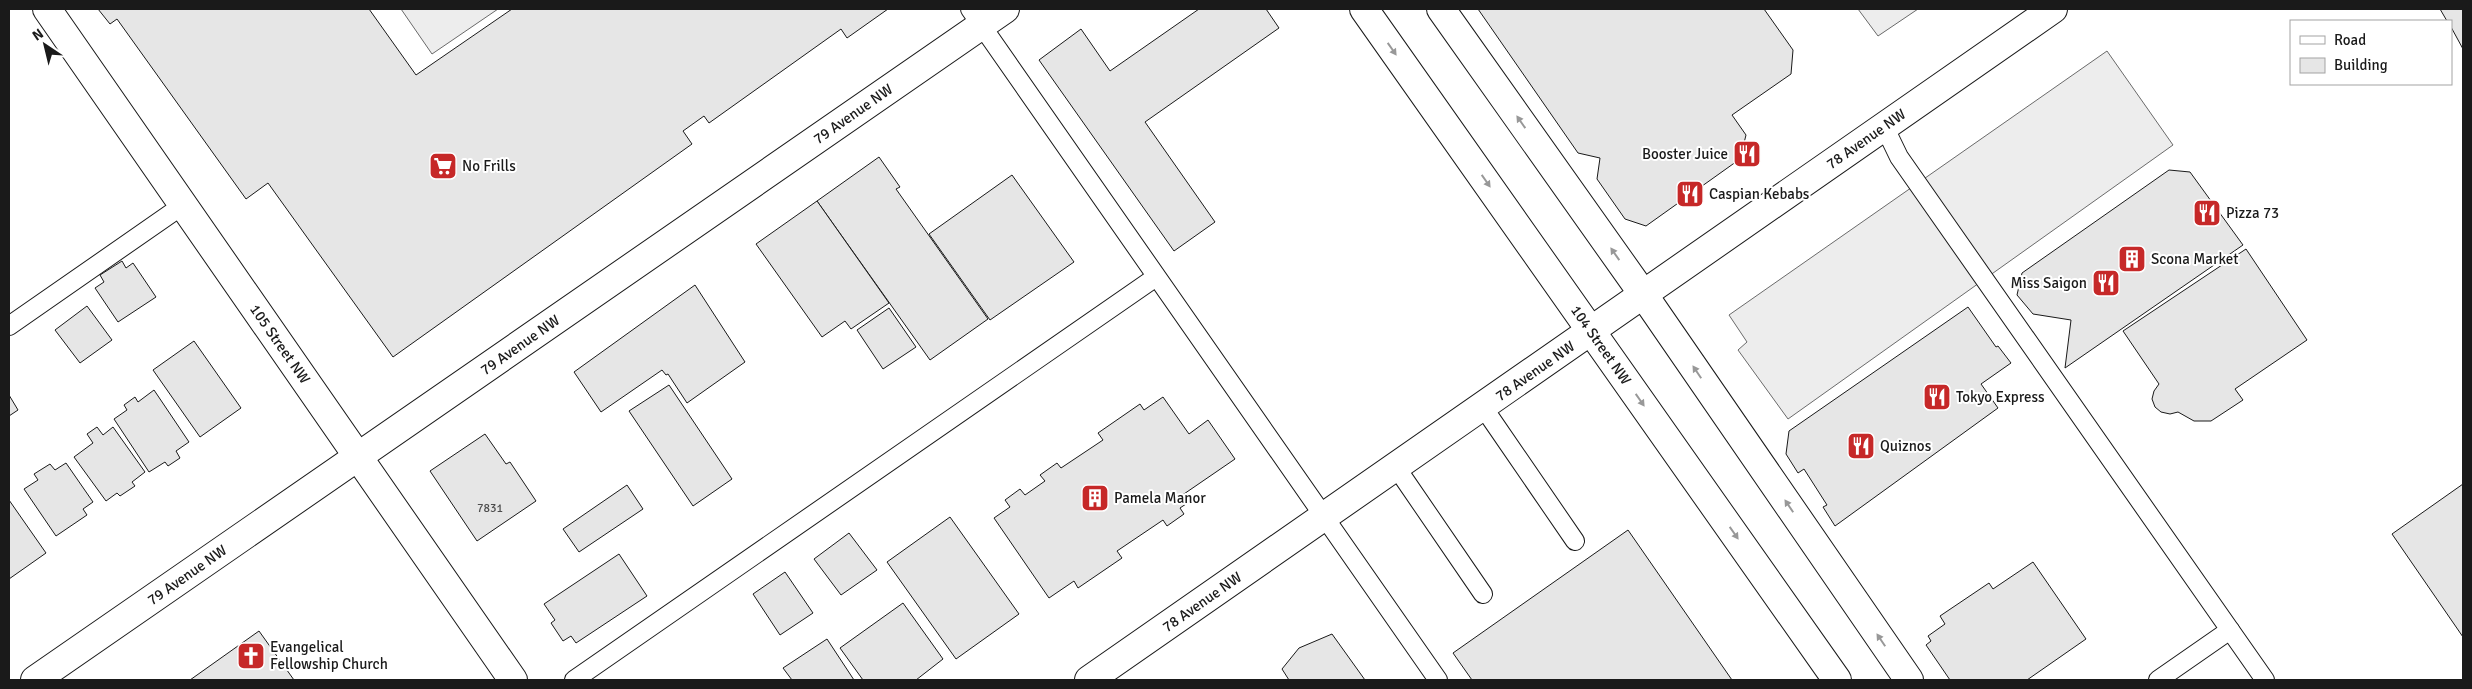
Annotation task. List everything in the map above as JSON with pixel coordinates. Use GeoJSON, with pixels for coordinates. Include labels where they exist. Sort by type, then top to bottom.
{"type":"FeatureCollection","features":[{"type":"Feature","properties":{"kind":"street","name":"105 Street NW"},"geometry":{"type":"LineString","coordinates":[[47,9],[513,680]]}},
{"type":"Feature","properties":{"kind":"street","name":"79 Avenue NW"},"geometry":{"type":"LineString","coordinates":[[35,680],[358,456],[976,17],[1005,9]]}},
{"type":"Feature","properties":{"kind":"street","name":"104 Street NW"},"geometry":{"type":"LineString","coordinates":[[1364,9],[1837,680]]}},
{"type":"Feature","properties":{"kind":"street"},"geometry":{"type":"LineString","coordinates":[[1441,9],[1643,294],[1909,680]]}},
{"type":"Feature","properties":{"kind":"street","name":"78 Avenue NW"},"geometry":{"type":"LineString","coordinates":[[1089,680],[1592,332],[1643,294],[2053,9]]}},
{"type":"Feature","properties":{"kind":"lane"},"geometry":{"type":"LineString","coordinates":[[976,17],[1438,680]]}},
{"type":"Feature","properties":{"kind":"lane"},"geometry":{"type":"LineString","coordinates":[[1884,126],[1898,157],[2264,680]]}},
{"type":"Feature","properties":{"kind":"lane"},"geometry":{"type":"LineString","coordinates":[[9,326],[183,205]]}},
{"type":"Feature","properties":{"kind":"lane"},"geometry":{"type":"LineString","coordinates":[[574,680],[1156,277]]}},
{"type":"Feature","properties":{"kind":"lane"},"geometry":{"type":"LineString","coordinates":[[1483,407],[1575,541]]}},
{"type":"Feature","properties":{"kind":"lane"},"geometry":{"type":"LineString","coordinates":[[1396,467],[1483,594]]}},
{"type":"Feature","properties":{"kind":"lane"},"geometry":{"type":"LineString","coordinates":[[2158,680],[2230,630]]}},
{"type":"Feature","properties":{"kind":"shaded area"},"geometry":{"type":"Polygon","coordinates":[[[401,9],[498,9],[432,54],[401,9]]]}},
{"type":"Feature","properties":{"kind":"shaded area"},"geometry":{"type":"Polygon","coordinates":[[[1858,9],[1918,9],[1878,36],[1858,9]]]}},
{"type":"Feature","properties":{"kind":"shaded area"},"geometry":{"type":"Polygon","coordinates":[[[2107,51],[2173,145],[1788,419],[1738,350],[1747,342],[1729,315],[2107,51]]]}},
{"type":"Feature","properties":{"kind":"building"},"geometry":{"type":"Polygon","coordinates":[[[98,9],[369,9],[416,75],[512,9],[888,9],[847,38],[841,29],[709,123],[704,116],[683,131],[692,144],[393,357],[268,183],[246,199],[117,19],[110,24],[98,9]]]}},
{"type":"Feature","properties":{"kind":"building"},"geometry":{"type":"Polygon","coordinates":[[[1199,9],[1266,9],[1279,28],[1145,122],[1215,222],[1174,251],[1039,60],[1081,29],[1110,71],[1199,9]]]}},
{"type":"Feature","properties":{"kind":"building"},"geometry":{"type":"Polygon","coordinates":[[[1478,9],[1764,9],[1793,50],[1791,74],[1732,115],[1746,135],[1740,159],[1646,226],[1625,219],[1597,179],[1600,158],[1578,153],[1478,9]]]}},
{"type":"Feature","properties":{"kind":"building"},"geometry":{"type":"Polygon","coordinates":[[[2440,9],[2463,9],[2463,49],[2452,29],[2452,20],[2446,20],[2440,9]]]}},
{"type":"Feature","properties":{"kind":"building"},"geometry":{"type":"Polygon","coordinates":[[[879,157],[900,187],[896,189],[988,319],[930,360],[817,201],[879,157]]]}},
{"type":"Feature","properties":{"kind":"building","name":"Scona Market"},"geometry":{"type":"Polygon","coordinates":[[[2169,170],[2190,172],[2243,245],[2065,368],[2071,320],[2033,314],[2017,295],[2022,273],[2169,170]]]}},
{"type":"Feature","properties":{"kind":"building"},"geometry":{"type":"Polygon","coordinates":[[[1012,175],[1074,262],[990,320],[929,234],[1012,175]]]}},
{"type":"Feature","properties":{"kind":"building"},"geometry":{"type":"Polygon","coordinates":[[[817,201],[889,303],[851,329],[845,321],[822,337],[756,244],[817,201]]]}},
{"type":"Feature","properties":{"kind":"building"},"geometry":{"type":"Polygon","coordinates":[[[2246,249],[2307,340],[2235,389],[2243,400],[2211,421],[2194,421],[2178,412],[2170,414],[2161,412],[2155,407],[2152,399],[2154,391],[2159,384],[2123,331],[2246,249]]]}},
{"type":"Feature","properties":{"kind":"building"},"geometry":{"type":"Polygon","coordinates":[[[122,261],[126,268],[133,263],[156,297],[118,322],[95,288],[104,282],[100,275],[122,261]]]}},
{"type":"Feature","properties":{"kind":"building"},"geometry":{"type":"Polygon","coordinates":[[[695,285],[745,362],[687,403],[668,374],[666,375],[662,370],[601,412],[574,372],[695,285]]]}},
{"type":"Feature","properties":{"kind":"building"},"geometry":{"type":"Polygon","coordinates":[[[87,306],[112,340],[80,363],[55,330],[87,306]]]}},
{"type":"Feature","properties":{"kind":"building"},"geometry":{"type":"Polygon","coordinates":[[[1968,307],[1996,347],[1998,346],[2011,363],[1981,384],[1998,408],[1835,526],[1823,507],[1827,505],[1804,469],[1798,473],[1786,454],[1789,431],[1968,307]]]}},
{"type":"Feature","properties":{"kind":"building"},"geometry":{"type":"Polygon","coordinates":[[[889,308],[916,347],[883,369],[857,330],[889,308]]]}},
{"type":"Feature","properties":{"kind":"building"},"geometry":{"type":"Polygon","coordinates":[[[194,341],[241,408],[200,437],[153,370],[194,341]]]}},
{"type":"Feature","properties":{"kind":"building"},"geometry":{"type":"Polygon","coordinates":[[[669,385],[732,479],[693,506],[629,411],[669,385]]]}},
{"type":"Feature","properties":{"kind":"building"},"geometry":{"type":"Polygon","coordinates":[[[154,390],[189,442],[176,451],[180,458],[168,466],[165,462],[149,472],[114,419],[127,410],[124,405],[135,397],[138,402],[154,390]]]}},
{"type":"Feature","properties":{"kind":"building"},"geometry":{"type":"Polygon","coordinates":[[[9,395],[18,410],[9,416],[9,395]]]}},
{"type":"Feature","properties":{"kind":"building","name":"Pamela Manor"},"geometry":{"type":"Polygon","coordinates":[[[1163,397],[1189,434],[1208,420],[1235,459],[1181,496],[1186,504],[1180,508],[1184,514],[1167,526],[1163,520],[1117,551],[1122,558],[1078,588],[1074,581],[1049,598],[994,518],[1010,507],[1005,500],[1020,489],[1025,495],[1045,481],[1040,475],[1057,463],[1061,468],[1103,440],[1098,433],[1140,404],[1144,410],[1163,397]]]}},
{"type":"Feature","properties":{"kind":"building"},"geometry":{"type":"Polygon","coordinates":[[[97,427],[103,435],[113,427],[145,472],[132,482],[135,486],[120,496],[117,493],[106,501],[74,457],[93,443],[87,434],[97,427]]]}},
{"type":"Feature","properties":{"kind":"building"},"geometry":{"type":"Polygon","coordinates":[[[485,434],[506,464],[510,462],[536,501],[477,541],[430,471],[485,434]]]}},
{"type":"Feature","properties":{"kind":"building"},"geometry":{"type":"Polygon","coordinates":[[[66,463],[93,502],[83,509],[87,515],[56,536],[24,489],[38,480],[34,474],[50,464],[55,470],[66,463]]]}},
{"type":"Feature","properties":{"kind":"building"},"geometry":{"type":"Polygon","coordinates":[[[2463,484],[2463,637],[2392,534],[2463,484]]]}},
{"type":"Feature","properties":{"kind":"building"},"geometry":{"type":"Polygon","coordinates":[[[627,485],[643,509],[579,552],[563,529],[627,485]]]}},
{"type":"Feature","properties":{"kind":"building"},"geometry":{"type":"Polygon","coordinates":[[[9,500],[46,553],[9,579],[9,500]]]}},
{"type":"Feature","properties":{"kind":"building"},"geometry":{"type":"Polygon","coordinates":[[[950,517],[1019,614],[956,659],[887,562],[950,517]]]}},
{"type":"Feature","properties":{"kind":"building"},"geometry":{"type":"Polygon","coordinates":[[[1628,530],[1732,680],[1472,680],[1453,653],[1628,530]]]}},
{"type":"Feature","properties":{"kind":"building"},"geometry":{"type":"Polygon","coordinates":[[[849,533],[877,570],[841,595],[814,559],[849,533]]]}},
{"type":"Feature","properties":{"kind":"building"},"geometry":{"type":"Polygon","coordinates":[[[619,554],[647,596],[576,643],[571,636],[563,641],[551,623],[555,620],[544,604],[619,554]]]}},
{"type":"Feature","properties":{"kind":"building"},"geometry":{"type":"Polygon","coordinates":[[[2033,562],[2086,639],[2027,680],[1950,680],[1926,645],[1931,641],[1928,636],[1945,624],[1940,616],[1989,583],[1993,589],[2033,562]]]}},
{"type":"Feature","properties":{"kind":"building"},"geometry":{"type":"Polygon","coordinates":[[[785,572],[813,613],[780,635],[753,594],[785,572]]]}},
{"type":"Feature","properties":{"kind":"building"},"geometry":{"type":"Polygon","coordinates":[[[903,603],[943,659],[916,680],[863,680],[840,648],[903,603]]]}},
{"type":"Feature","properties":{"kind":"building","name":"Evangelical Fellowship Church"},"geometry":{"type":"Polygon","coordinates":[[[259,631],[294,680],[190,680],[259,631]]]}},
{"type":"Feature","properties":{"kind":"building"},"geometry":{"type":"Polygon","coordinates":[[[1332,634],[1365,680],[1289,680],[1282,669],[1299,648],[1332,634]]]}},
{"type":"Feature","properties":{"kind":"building"},"geometry":{"type":"Polygon","coordinates":[[[827,639],[854,680],[792,680],[783,668],[827,639]]]}},
{"type":"Feature","properties":{"kind":"place","name":"Booster Juice"},"geometry":{"type":"Point","coordinates":[1747,154]}},
{"type":"Feature","properties":{"kind":"place","name":"No Frills"},"geometry":{"type":"Point","coordinates":[443,166]}},
{"type":"Feature","properties":{"kind":"place","name":"Caspian Kebabs"},"geometry":{"type":"Point","coordinates":[1690,194]}},
{"type":"Feature","properties":{"kind":"place","name":"Pizza 73"},"geometry":{"type":"Point","coordinates":[2207,213]}},
{"type":"Feature","properties":{"kind":"place","name":"Scona Market"},"geometry":{"type":"Point","coordinates":[2132,259]}},
{"type":"Feature","properties":{"kind":"place","name":"Miss Saigon"},"geometry":{"type":"Point","coordinates":[2106,283]}},
{"type":"Feature","properties":{"kind":"place","name":"Tokyo Express"},"geometry":{"type":"Point","coordinates":[1937,397]}},
{"type":"Feature","properties":{"kind":"place","name":"Quiznos"},"geometry":{"type":"Point","coordinates":[1861,446]}},
{"type":"Feature","properties":{"kind":"place","name":"Pamela Manor"},"geometry":{"type":"Point","coordinates":[1095,498]}},
{"type":"Feature","properties":{"kind":"place","name":"Evangelical Fellowship Church"},"geometry":{"type":"Point","coordinates":[251,656]}}]}
